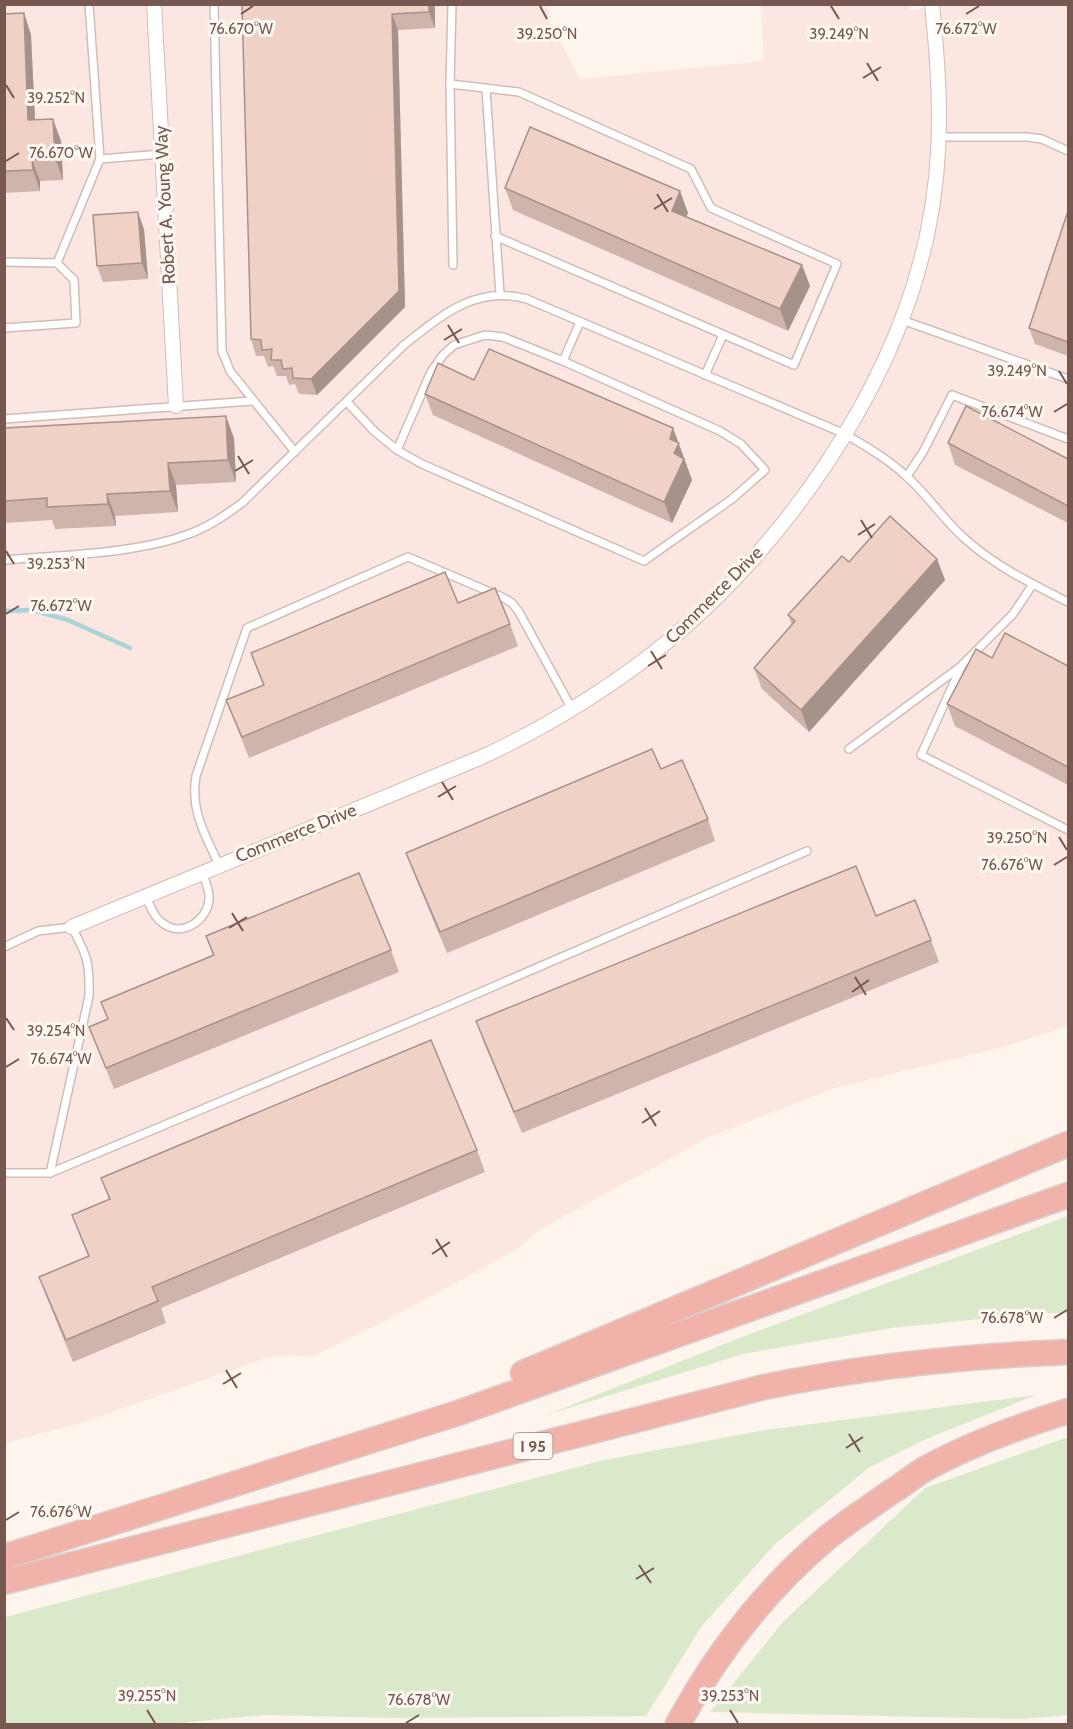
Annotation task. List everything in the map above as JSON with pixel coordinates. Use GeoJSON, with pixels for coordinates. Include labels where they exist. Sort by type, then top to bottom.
{"type":"FeatureCollection","features":[{"type":"Feature","properties":{"kind":"highway"},"geometry":{"type":"LineString","coordinates":[[272,1472],[454,1402],[1068,1144]]}},
{"type":"Feature","properties":{"kind":"highway"},"geometry":{"type":"LineString","coordinates":[[4,1557],[458,1413],[1068,1195]]}},
{"type":"Feature","properties":{"kind":"highway","name":"I 95"},"geometry":{"type":"LineString","coordinates":[[4,1582],[764,1387],[850,1370],[904,1363],[957,1357],[1068,1352]]}},
{"type":"Feature","properties":{"kind":"highway"},"geometry":{"type":"LineString","coordinates":[[678,1725],[694,1695],[745,1624],[800,1562],[828,1537],[924,1470],[992,1438],[1037,1420],[1068,1411]]}},
{"type":"Feature","properties":{"kind":"street","name":"Robert A. Young Way"},"geometry":{"type":"LineString","coordinates":[[154,4],[176,406]]}},
{"type":"Feature","properties":{"kind":"street","name":"Commerce Drive"},"geometry":{"type":"LineString","coordinates":[[72,927],[482,757],[526,736],[572,709],[652,654],[734,579],[787,518],[814,482],[865,399],[902,320],[928,231],[940,137],[939,74],[932,4]]}},
{"type":"Feature","properties":{"kind":"lane"},"geometry":{"type":"LineString","coordinates":[[57,263],[100,159],[89,4]]}},
{"type":"Feature","properties":{"kind":"lane"},"geometry":{"type":"LineString","coordinates":[[214,4],[222,351],[230,371],[295,452]]}},
{"type":"Feature","properties":{"kind":"lane"},"geometry":{"type":"LineString","coordinates":[[452,4],[450,84],[453,265]]}},
{"type":"Feature","properties":{"kind":"lane"},"geometry":{"type":"LineString","coordinates":[[450,84],[519,92],[691,170],[711,207],[837,264],[794,365],[495,236]]}},
{"type":"Feature","properties":{"kind":"lane"},"geometry":{"type":"LineString","coordinates":[[486,89],[500,294]]}},
{"type":"Feature","properties":{"kind":"lane"},"geometry":{"type":"LineString","coordinates":[[940,137],[1028,137],[1068,151]]}},
{"type":"Feature","properties":{"kind":"lane"},"geometry":{"type":"LineString","coordinates":[[100,159],[162,154]]}},
{"type":"Feature","properties":{"kind":"lane"},"geometry":{"type":"LineString","coordinates":[[4,262],[57,263],[74,280],[76,323],[4,328]]}},
{"type":"Feature","properties":{"kind":"lane"},"geometry":{"type":"LineString","coordinates":[[4,560],[135,547],[185,535],[215,522],[242,503],[404,345],[426,327],[466,303],[500,294],[527,299],[845,434],[887,459],[907,476],[962,536],[993,560],[1068,602]]}},
{"type":"Feature","properties":{"kind":"lane"},"geometry":{"type":"LineString","coordinates":[[902,320],[1068,379]]}},
{"type":"Feature","properties":{"kind":"lane"},"geometry":{"type":"LineString","coordinates":[[563,361],[580,322]]}},
{"type":"Feature","properties":{"kind":"lane"},"geometry":{"type":"LineString","coordinates":[[346,402],[374,431],[397,450],[422,464],[644,561],[737,495],[765,470],[741,444],[720,431],[563,361],[503,337],[485,335],[454,345],[443,355],[431,372],[397,450]]}},
{"type":"Feature","properties":{"kind":"lane"},"geometry":{"type":"LineString","coordinates":[[705,375],[723,335]]}},
{"type":"Feature","properties":{"kind":"lane"},"geometry":{"type":"LineString","coordinates":[[907,476],[923,452],[952,395],[1068,439]]}},
{"type":"Feature","properties":{"kind":"lane"},"geometry":{"type":"LineString","coordinates":[[4,419],[252,401]]}},
{"type":"Feature","properties":{"kind":"lane"},"geometry":{"type":"LineString","coordinates":[[219,865],[199,822],[193,793],[196,776],[247,628],[344,585],[408,557],[502,597],[512,603],[519,612],[572,709]]}},
{"type":"Feature","properties":{"kind":"lane"},"geometry":{"type":"LineString","coordinates":[[849,749],[962,665],[1013,614],[1033,584]]}},
{"type":"Feature","properties":{"kind":"lane"},"geometry":{"type":"LineString","coordinates":[[962,665],[921,755],[1068,830]]}},
{"type":"Feature","properties":{"kind":"lane"},"geometry":{"type":"LineString","coordinates":[[4,1173],[50,1173],[468,998],[807,851]]}},
{"type":"Feature","properties":{"kind":"lane"},"geometry":{"type":"LineString","coordinates":[[146,896],[155,916],[164,924],[174,929],[194,925],[207,908],[209,899],[202,872]]}},
{"type":"Feature","properties":{"kind":"lane"},"geometry":{"type":"LineString","coordinates":[[4,947],[38,931],[72,927],[87,957],[90,973],[89,996],[50,1173]]}},
{"type":"Feature","properties":{"kind":"shaded area"},"geometry":{"type":"Polygon","coordinates":[[[910,4],[911,10],[959,4],[1068,5],[1068,1026],[1006,1046],[834,1088],[707,1138],[539,1230],[517,1249],[389,1319],[311,1357],[290,1355],[269,1357],[81,1423],[5,1443],[5,5],[548,5],[551,24],[580,79],[764,61],[761,5],[910,4]]]}},
{"type":"Feature","properties":{"kind":"green space"},"geometry":{"type":"Polygon","coordinates":[[[1068,1216],[1068,1313],[1040,1313],[891,1328],[743,1354],[546,1415],[742,1337],[1068,1216]]]}},
{"type":"Feature","properties":{"kind":"green space"},"geometry":{"type":"Polygon","coordinates":[[[1036,1395],[926,1439],[870,1467],[775,1544],[701,1627],[646,1716],[394,1718],[265,1715],[169,1724],[5,1724],[5,1617],[604,1460],[766,1430],[1036,1395]]]}},
{"type":"Feature","properties":{"kind":"green space"},"geometry":{"type":"Polygon","coordinates":[[[1068,1437],[1068,1715],[1021,1719],[710,1712],[783,1622],[925,1488],[1068,1437]]]}},
{"type":"Feature","properties":{"kind":"building"},"geometry":{"type":"Polygon","coordinates":[[[242,4],[429,4],[429,12],[392,14],[399,291],[311,379],[293,378],[292,368],[283,369],[281,360],[271,360],[272,349],[262,350],[261,340],[251,339],[242,4]]]}},
{"type":"Feature","properties":{"kind":"building"},"geometry":{"type":"Polygon","coordinates":[[[24,13],[28,120],[53,119],[55,158],[32,159],[33,170],[4,171],[4,14],[24,13]]]}},
{"type":"Feature","properties":{"kind":"building"},"geometry":{"type":"Polygon","coordinates":[[[530,127],[680,191],[672,211],[802,265],[780,309],[505,188],[530,127]]]}},
{"type":"Feature","properties":{"kind":"building"},"geometry":{"type":"Polygon","coordinates":[[[1068,211],[1068,342],[1029,328],[1068,211]]]}},
{"type":"Feature","properties":{"kind":"building"},"geometry":{"type":"Polygon","coordinates":[[[138,212],[142,263],[97,266],[93,215],[138,212]]]}},
{"type":"Feature","properties":{"kind":"building"},"geometry":{"type":"Polygon","coordinates":[[[489,349],[673,428],[670,439],[679,443],[674,453],[684,459],[664,502],[425,394],[438,363],[474,380],[489,349]]]}},
{"type":"Feature","properties":{"kind":"building"},"geometry":{"type":"Polygon","coordinates":[[[966,406],[1068,459],[1068,506],[948,443],[966,406]]]}},
{"type":"Feature","properties":{"kind":"building"},"geometry":{"type":"Polygon","coordinates":[[[226,416],[228,460],[168,463],[170,491],[107,494],[108,504],[47,507],[47,498],[4,501],[4,428],[226,416]]]}},
{"type":"Feature","properties":{"kind":"building"},"geometry":{"type":"Polygon","coordinates":[[[890,516],[937,559],[801,710],[754,668],[795,621],[788,615],[842,556],[849,562],[890,516]]]}},
{"type":"Feature","properties":{"kind":"building"},"geometry":{"type":"Polygon","coordinates":[[[445,572],[458,603],[495,588],[510,624],[242,737],[226,700],[264,685],[251,653],[445,572]]]}},
{"type":"Feature","properties":{"kind":"building"},"geometry":{"type":"Polygon","coordinates":[[[1005,633],[1068,666],[1068,767],[947,704],[976,649],[992,658],[1005,633]]]}},
{"type":"Feature","properties":{"kind":"building"},"geometry":{"type":"Polygon","coordinates":[[[652,749],[661,769],[682,760],[708,819],[440,932],[406,853],[652,749]]]}},
{"type":"Feature","properties":{"kind":"building"},"geometry":{"type":"Polygon","coordinates":[[[856,866],[876,916],[915,900],[931,940],[514,1112],[476,1021],[856,866]]]}},
{"type":"Feature","properties":{"kind":"building"},"geometry":{"type":"Polygon","coordinates":[[[359,873],[391,950],[106,1068],[89,1027],[108,1019],[101,1002],[214,955],[206,936],[359,873]]]}},
{"type":"Feature","properties":{"kind":"building"},"geometry":{"type":"Polygon","coordinates":[[[431,1040],[477,1150],[152,1287],[158,1301],[66,1340],[39,1277],[89,1256],[72,1215],[110,1199],[101,1178],[431,1040]]]}},
{"type":"Feature","properties":{"kind":"waterway"},"geometry":{"type":"LineString","coordinates":[[4,611],[32,610],[68,620],[130,648]]}}]}
